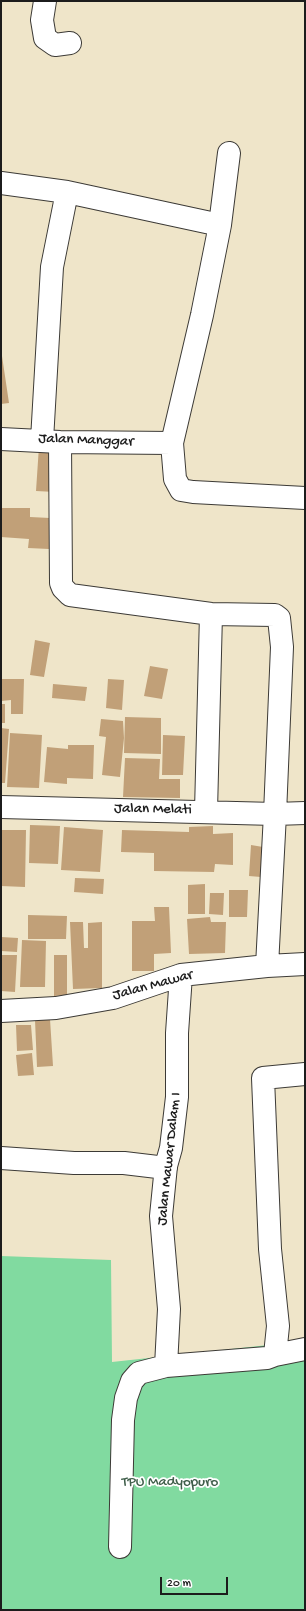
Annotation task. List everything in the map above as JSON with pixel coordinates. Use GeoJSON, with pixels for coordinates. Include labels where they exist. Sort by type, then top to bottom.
{"type":"FeatureCollection","features":[{"type":"Feature","properties":{"kind":"street"},"geometry":{"type":"LineString","coordinates":[[45,1],[42,20],[45,38],[55,45],[70,43]]}},
{"type":"Feature","properties":{"kind":"street"},"geometry":{"type":"LineString","coordinates":[[229,153],[220,225],[202,315],[172,443],[175,480],[182,490],[193,492],[305,498]]}},
{"type":"Feature","properties":{"kind":"street"},"geometry":{"type":"LineString","coordinates":[[1,183],[67,192],[220,225]]}},
{"type":"Feature","properties":{"kind":"street"},"geometry":{"type":"LineString","coordinates":[[67,192],[52,268],[51,441],[63,588],[70,595],[211,614],[275,615],[279,618],[282,647],[275,814],[266,966]]}},
{"type":"Feature","properties":{"kind":"street","name":"Jalan Manggar"},"geometry":{"type":"LineString","coordinates":[[1,439],[172,443]]}},
{"type":"Feature","properties":{"kind":"street"},"geometry":{"type":"LineString","coordinates":[[206,811],[211,614]]}},
{"type":"Feature","properties":{"kind":"street","name":"Jalan Melati"},"geometry":{"type":"LineString","coordinates":[[1,807],[206,811],[275,814],[305,813]]}},
{"type":"Feature","properties":{"kind":"street","name":"Jalan Mawar"},"geometry":{"type":"LineString","coordinates":[[1,1010],[56,1008],[113,998],[180,975],[266,966],[305,964]]}},
{"type":"Feature","properties":{"kind":"street","name":"Jalan Mawar Dalam I"},"geometry":{"type":"LineString","coordinates":[[166,1366],[169,1309],[161,1216],[166,1168],[173,1134],[177,1097],[177,1033],[180,975]]}},
{"type":"Feature","properties":{"kind":"street"},"geometry":{"type":"LineString","coordinates":[[275,1355],[278,1326],[270,1249],[263,1078],[305,1074]]}},
{"type":"Feature","properties":{"kind":"street"},"geometry":{"type":"LineString","coordinates":[[1,1158],[74,1163],[124,1163],[166,1168]]}},
{"type":"Feature","properties":{"kind":"street"},"geometry":{"type":"LineString","coordinates":[[120,1547],[126,1398],[132,1381],[139,1373],[166,1366],[267,1358],[305,1349]]}},
{"type":"Feature","properties":{"kind":"green space","name":"TPU Madyopuro"},"geometry":{"type":"Polygon","coordinates":[[[1,1256],[111,1260],[112,1362],[305,1341],[305,1610],[1,1610],[1,1256]]]}},
{"type":"Feature","properties":{"kind":"building"},"geometry":{"type":"Polygon","coordinates":[[[1,356],[9,403],[1,404],[1,356]]]}},
{"type":"Feature","properties":{"kind":"building"},"geometry":{"type":"Polygon","coordinates":[[[39,446],[58,447],[55,492],[36,491],[39,446]]]}},
{"type":"Feature","properties":{"kind":"building"},"geometry":{"type":"Polygon","coordinates":[[[1,508],[30,508],[30,517],[50,518],[49,549],[28,548],[29,539],[1,537],[1,508]]]}},
{"type":"Feature","properties":{"kind":"building"},"geometry":{"type":"Polygon","coordinates":[[[35,640],[50,643],[44,677],[30,675],[35,640]]]}},
{"type":"Feature","properties":{"kind":"building"},"geometry":{"type":"Polygon","coordinates":[[[150,666],[168,669],[162,699],[144,696],[150,666]]]}},
{"type":"Feature","properties":{"kind":"building"},"geometry":{"type":"Polygon","coordinates":[[[1,679],[24,679],[23,714],[11,714],[11,700],[1,701],[1,679]]]}},
{"type":"Feature","properties":{"kind":"building"},"geometry":{"type":"Polygon","coordinates":[[[108,679],[124,680],[122,710],[106,708],[108,679]]]}},
{"type":"Feature","properties":{"kind":"building"},"geometry":{"type":"Polygon","coordinates":[[[53,684],[87,687],[85,701],[52,698],[53,684]]]}},
{"type":"Feature","properties":{"kind":"building"},"geometry":{"type":"Polygon","coordinates":[[[1,704],[5,704],[5,723],[1,723],[1,704]]]}},
{"type":"Feature","properties":{"kind":"building"},"geometry":{"type":"Polygon","coordinates":[[[125,717],[161,718],[161,754],[124,753],[125,717]]]}},
{"type":"Feature","properties":{"kind":"building"},"geometry":{"type":"Polygon","coordinates":[[[101,719],[123,721],[124,738],[120,777],[102,775],[106,737],[99,736],[101,719]]]}},
{"type":"Feature","properties":{"kind":"building"},"geometry":{"type":"Polygon","coordinates":[[[1,728],[9,729],[5,783],[1,783],[1,728]]]}},
{"type":"Feature","properties":{"kind":"building"},"geometry":{"type":"Polygon","coordinates":[[[10,733],[42,735],[39,788],[7,787],[10,733]]]}},
{"type":"Feature","properties":{"kind":"building"},"geometry":{"type":"Polygon","coordinates":[[[163,735],[185,736],[183,775],[162,775],[163,735]]]}},
{"type":"Feature","properties":{"kind":"building"},"geometry":{"type":"Polygon","coordinates":[[[68,745],[94,745],[93,779],[67,778],[67,784],[44,782],[47,747],[68,749],[68,745]]]}},
{"type":"Feature","properties":{"kind":"building"},"geometry":{"type":"Polygon","coordinates":[[[125,758],[160,759],[159,779],[180,779],[180,798],[123,797],[125,758]]]}},
{"type":"Feature","properties":{"kind":"building"},"geometry":{"type":"Polygon","coordinates":[[[30,825],[60,826],[58,864],[29,863],[30,825]]]}},
{"type":"Feature","properties":{"kind":"building"},"geometry":{"type":"Polygon","coordinates":[[[213,826],[213,834],[233,833],[233,865],[215,864],[214,872],[154,871],[154,853],[121,852],[122,830],[189,832],[189,827],[213,826]]]}},
{"type":"Feature","properties":{"kind":"building"},"geometry":{"type":"Polygon","coordinates":[[[64,827],[103,830],[100,872],[61,870],[64,827]]]}},
{"type":"Feature","properties":{"kind":"building"},"geometry":{"type":"Polygon","coordinates":[[[1,830],[26,830],[25,887],[1,886],[1,830]]]}},
{"type":"Feature","properties":{"kind":"building"},"geometry":{"type":"Polygon","coordinates":[[[251,845],[263,847],[261,877],[249,876],[251,845]]]}},
{"type":"Feature","properties":{"kind":"building"},"geometry":{"type":"Polygon","coordinates":[[[75,878],[104,879],[103,894],[74,892],[75,878]]]}},
{"type":"Feature","properties":{"kind":"building"},"geometry":{"type":"Polygon","coordinates":[[[205,884],[205,914],[188,914],[188,885],[205,884]]]}},
{"type":"Feature","properties":{"kind":"building"},"geometry":{"type":"Polygon","coordinates":[[[229,890],[248,890],[247,917],[229,917],[229,890]]]}},
{"type":"Feature","properties":{"kind":"building"},"geometry":{"type":"Polygon","coordinates":[[[210,893],[224,893],[223,915],[209,914],[210,893]]]}},
{"type":"Feature","properties":{"kind":"building"},"geometry":{"type":"Polygon","coordinates":[[[154,907],[169,907],[171,953],[154,954],[154,971],[132,971],[132,921],[155,921],[154,907]]]}},
{"type":"Feature","properties":{"kind":"building"},"geometry":{"type":"Polygon","coordinates":[[[28,915],[67,916],[66,939],[28,939],[28,915]]]}},
{"type":"Feature","properties":{"kind":"building"},"geometry":{"type":"Polygon","coordinates":[[[210,917],[211,922],[226,922],[225,953],[189,954],[187,919],[210,917]]]}},
{"type":"Feature","properties":{"kind":"building"},"geometry":{"type":"Polygon","coordinates":[[[70,922],[83,922],[84,948],[88,948],[88,923],[102,922],[102,988],[73,989],[70,922]]]}},
{"type":"Feature","properties":{"kind":"building"},"geometry":{"type":"Polygon","coordinates":[[[1,937],[18,938],[17,952],[1,951],[1,937]]]}},
{"type":"Feature","properties":{"kind":"building"},"geometry":{"type":"Polygon","coordinates":[[[22,940],[46,941],[45,987],[20,987],[22,940]]]}},
{"type":"Feature","properties":{"kind":"building"},"geometry":{"type":"Polygon","coordinates":[[[1,955],[17,955],[15,992],[1,991],[1,955]]]}},
{"type":"Feature","properties":{"kind":"building"},"geometry":{"type":"Polygon","coordinates":[[[54,955],[67,955],[67,995],[54,996],[54,955]]]}},
{"type":"Feature","properties":{"kind":"building"},"geometry":{"type":"Polygon","coordinates":[[[50,1019],[53,1066],[37,1067],[35,1020],[50,1019]]]}},
{"type":"Feature","properties":{"kind":"building"},"geometry":{"type":"Polygon","coordinates":[[[16,1025],[31,1025],[33,1050],[17,1051],[16,1025]]]}},
{"type":"Feature","properties":{"kind":"building"},"geometry":{"type":"Polygon","coordinates":[[[32,1053],[34,1075],[18,1076],[16,1055],[32,1053]]]}}]}
